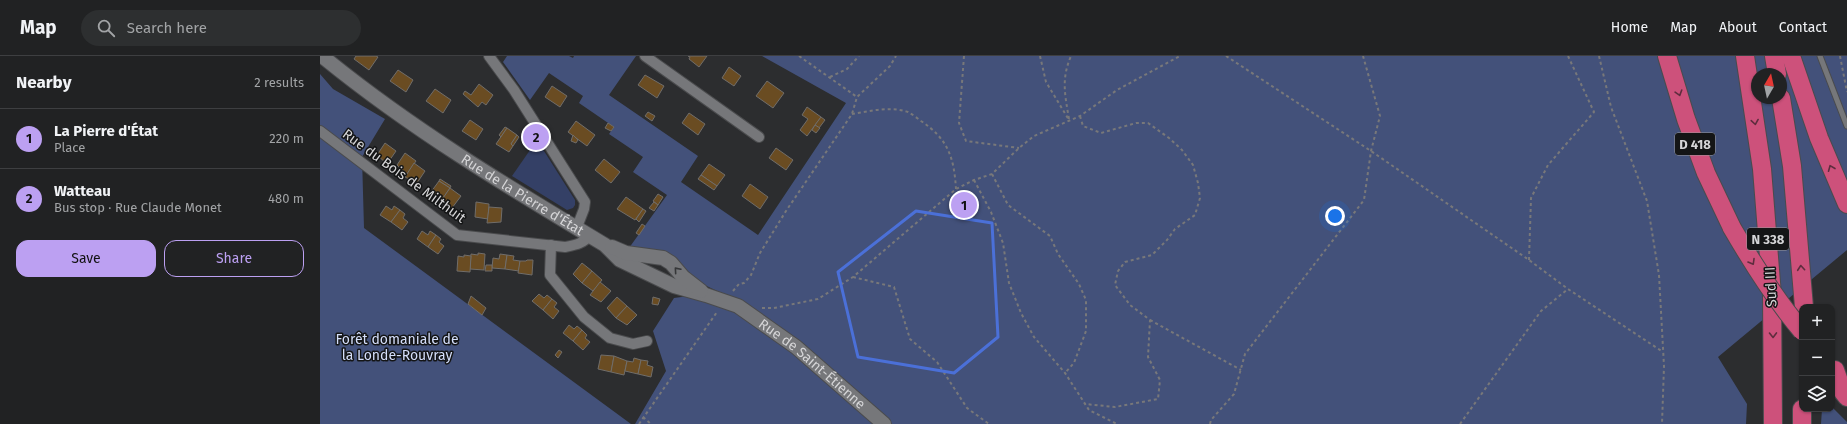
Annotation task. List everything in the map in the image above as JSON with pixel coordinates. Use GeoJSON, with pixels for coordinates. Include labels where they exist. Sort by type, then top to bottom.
{"type":"FeatureCollection","features":[{"type":"Feature","properties":{"kind":"highway","name":"D 418"},"geometry":{"type":"LineString","coordinates":[[1667,56],[1686,119],[1706,173],[1732,228],[1756,270],[1784,310],[1799,328]]}},
{"type":"Feature","properties":{"kind":"highway","name":"Sud III"},"geometry":{"type":"LineString","coordinates":[[1745,56],[1762,169],[1772,288],[1773,424]]}},
{"type":"Feature","properties":{"kind":"highway"},"geometry":{"type":"LineString","coordinates":[[1774,56],[1776,68]]}},
{"type":"Feature","properties":{"kind":"highway"},"geometry":{"type":"LineString","coordinates":[[1792,56],[1819,138],[1847,204]]}},
{"type":"Feature","properties":{"kind":"highway","name":"N 338"},"geometry":{"type":"LineString","coordinates":[[1782,104],[1792,166],[1804,304]]}},
{"type":"Feature","properties":{"kind":"highway"},"geometry":{"type":"LineString","coordinates":[[1838,373],[1843,392],[1847,397]]}},
{"type":"Feature","properties":{"kind":"highway"},"geometry":{"type":"LineString","coordinates":[[1802,412],[1802,424]]}},
{"type":"Feature","properties":{"kind":"street","name":"Rue de la Pierre d'État"},"geometry":{"type":"LineString","coordinates":[[322,56],[371,95],[418,128],[590,235],[605,245],[620,260],[674,286],[738,306]]}},
{"type":"Feature","properties":{"kind":"street"},"geometry":{"type":"LineString","coordinates":[[489,56],[514,90],[585,202],[577,227]]}},
{"type":"Feature","properties":{"kind":"street"},"geometry":{"type":"LineString","coordinates":[[645,56],[760,136]]}},
{"type":"Feature","properties":{"kind":"street","name":"Rue du Bois de Milthuit"},"geometry":{"type":"LineString","coordinates":[[320,131],[457,235],[565,247],[577,245],[586,240],[590,235]]}},
{"type":"Feature","properties":{"kind":"street"},"geometry":{"type":"LineString","coordinates":[[551,245],[550,276],[584,317],[610,338],[633,344],[648,341]]}},
{"type":"Feature","properties":{"kind":"street"},"geometry":{"type":"LineString","coordinates":[[605,245],[626,253],[663,258],[671,263],[683,277],[706,295]]}},
{"type":"Feature","properties":{"kind":"street","name":"Rue de Saint-Étienne"},"geometry":{"type":"LineString","coordinates":[[738,306],[796,347],[884,424]]}},
{"type":"Feature","properties":{"kind":"lane"},"geometry":{"type":"LineString","coordinates":[[1820,56],[1847,126]]}},
{"type":"Feature","properties":{"kind":"path"},"geometry":{"type":"LineString","coordinates":[[799,56],[857,97]]}},
{"type":"Feature","properties":{"kind":"path"},"geometry":{"type":"LineString","coordinates":[[830,77],[847,69],[859,56]]}},
{"type":"Feature","properties":{"kind":"path"},"geometry":{"type":"LineString","coordinates":[[639,424],[724,302],[739,284],[744,283],[751,275],[760,253],[786,211],[852,114],[857,97],[890,66],[896,56]]}},
{"type":"Feature","properties":{"kind":"path"},"geometry":{"type":"LineString","coordinates":[[964,56],[959,123],[966,141],[1019,148]]}},
{"type":"Feature","properties":{"kind":"path"},"geometry":{"type":"LineString","coordinates":[[1040,56],[1046,82],[1069,120]]}},
{"type":"Feature","properties":{"kind":"path"},"geometry":{"type":"LineString","coordinates":[[1069,120],[1065,92],[1065,70],[1071,56]]}},
{"type":"Feature","properties":{"kind":"path"},"geometry":{"type":"LineString","coordinates":[[760,307],[774,308],[818,299],[853,277],[956,189],[974,180],[992,174],[1034,136],[1080,116],[1117,90],[1180,56]]}},
{"type":"Feature","properties":{"kind":"path"},"geometry":{"type":"LineString","coordinates":[[1226,56],[1371,151],[1529,260],[1568,289],[1663,352]]}},
{"type":"Feature","properties":{"kind":"path"},"geometry":{"type":"LineString","coordinates":[[1210,424],[1234,394],[1245,354],[1364,200],[1371,151],[1380,116],[1363,56]]}},
{"type":"Feature","properties":{"kind":"path"},"geometry":{"type":"LineString","coordinates":[[1529,260],[1531,198],[1548,165],[1594,112],[1568,56]]}},
{"type":"Feature","properties":{"kind":"path"},"geometry":{"type":"LineString","coordinates":[[1599,56],[1611,107],[1647,201],[1659,275],[1663,352],[1662,424]]}},
{"type":"Feature","properties":{"kind":"path"},"geometry":{"type":"LineString","coordinates":[[1840,56],[1847,92]]}},
{"type":"Feature","properties":{"kind":"path"},"geometry":{"type":"LineString","coordinates":[[852,114],[882,110],[908,112],[932,128],[947,146],[954,165],[956,189]]}},
{"type":"Feature","properties":{"kind":"path"},"geometry":{"type":"LineString","coordinates":[[1080,116],[1083,126],[1101,133],[1136,123],[1148,122],[1170,138],[1192,165],[1200,198],[1195,215],[1175,229],[1152,255],[1125,262],[1118,271],[1115,285],[1130,305],[1150,320],[1241,370]]}},
{"type":"Feature","properties":{"kind":"path"},"geometry":{"type":"LineString","coordinates":[[992,174],[1008,205],[1050,236],[1058,254],[1079,284],[1086,300],[1086,331],[1074,363],[1065,373]]}},
{"type":"Feature","properties":{"kind":"path"},"geometry":{"type":"LineString","coordinates":[[974,180],[991,212],[1003,243],[1009,283],[1021,313],[1034,337],[1065,373],[1089,410],[1117,424]]}},
{"type":"Feature","properties":{"kind":"path"},"geometry":{"type":"LineString","coordinates":[[853,277],[894,287],[910,339],[937,362],[967,408],[989,424]]}},
{"type":"Feature","properties":{"kind":"path"},"geometry":{"type":"LineString","coordinates":[[1460,424],[1540,311],[1568,289]]}},
{"type":"Feature","properties":{"kind":"path"},"geometry":{"type":"LineString","coordinates":[[1085,404],[1115,407],[1158,399],[1160,380],[1148,358],[1150,320]]}},
{"type":"Feature","properties":{"kind":"path"},"geometry":{"type":"LineString","coordinates":[[643,417],[651,424]]}},
{"type":"Feature","properties":{"kind":"highlighted area"},"geometry":{"type":"Polygon","coordinates":[[[916,211],[992,223],[998,337],[954,373],[858,357],[838,272],[916,211]]]}},
{"type":"Feature","properties":{"kind":"shaded area"},"geometry":{"type":"Polygon","coordinates":[[[537,140],[575,200],[575,205],[573,208],[567,210],[512,176],[537,140]]]}},
{"type":"Feature","properties":{"kind":"green space"},"geometry":{"type":"Polygon","coordinates":[[[507,56],[569,56],[573,58],[574,56],[636,56],[609,95],[698,156],[681,182],[758,235],[846,103],[762,56],[1847,56],[1847,250],[1718,357],[1747,404],[1746,424],[635,424],[666,371],[653,331],[674,298],[719,292],[629,248],[667,195],[633,172],[643,157],[609,134],[614,127],[579,103],[583,96],[549,73],[530,100],[503,62],[507,56]]]}},
{"type":"Feature","properties":{"kind":"green space","name":"Forêt domaniale de la Londe-Rouvray"},"geometry":{"type":"Polygon","coordinates":[[[320,74],[333,89],[385,119],[362,157],[364,228],[631,424],[320,424],[320,74]]]}},
{"type":"Feature","properties":{"kind":"green space"},"geometry":{"type":"Polygon","coordinates":[[[1835,410],[1847,422],[1847,424],[1821,424],[1822,412],[1835,412],[1835,410]]]}},
{"type":"Feature","properties":{"kind":"building"},"geometry":{"type":"Polygon","coordinates":[[[356,56],[378,57],[369,70],[354,59],[356,56]]]}},
{"type":"Feature","properties":{"kind":"building"},"geometry":{"type":"Polygon","coordinates":[[[688,56],[707,56],[699,67],[689,59],[690,57],[688,56]]]}},
{"type":"Feature","properties":{"kind":"building"},"geometry":{"type":"Polygon","coordinates":[[[729,67],[741,76],[734,86],[722,78],[729,67]]]}},
{"type":"Feature","properties":{"kind":"building"},"geometry":{"type":"Polygon","coordinates":[[[398,70],[413,80],[406,92],[390,81],[398,70]]]}},
{"type":"Feature","properties":{"kind":"building"},"geometry":{"type":"Polygon","coordinates":[[[645,75],[664,86],[657,98],[638,85],[645,75]]]}},
{"type":"Feature","properties":{"kind":"building"},"geometry":{"type":"Polygon","coordinates":[[[767,81],[784,93],[773,108],[756,96],[767,81]]]}},
{"type":"Feature","properties":{"kind":"building"},"geometry":{"type":"Polygon","coordinates":[[[479,84],[493,95],[486,105],[482,102],[478,107],[463,94],[465,91],[471,95],[479,84]]]}},
{"type":"Feature","properties":{"kind":"building"},"geometry":{"type":"Polygon","coordinates":[[[552,86],[567,96],[560,107],[545,97],[552,86]]]}},
{"type":"Feature","properties":{"kind":"building"},"geometry":{"type":"Polygon","coordinates":[[[435,89],[451,100],[443,113],[426,101],[435,89]]]}},
{"type":"Feature","properties":{"kind":"building"},"geometry":{"type":"Polygon","coordinates":[[[807,107],[821,117],[807,136],[800,130],[808,119],[802,115],[807,107]]]}},
{"type":"Feature","properties":{"kind":"building"},"geometry":{"type":"Polygon","coordinates":[[[648,112],[655,116],[652,121],[645,116],[648,112]]]}},
{"type":"Feature","properties":{"kind":"building"},"geometry":{"type":"Polygon","coordinates":[[[689,113],[705,124],[698,135],[682,123],[689,113]]]}},
{"type":"Feature","properties":{"kind":"building"},"geometry":{"type":"Polygon","coordinates":[[[821,117],[825,120],[819,128],[815,125],[821,117]]]}},
{"type":"Feature","properties":{"kind":"building"},"geometry":{"type":"Polygon","coordinates":[[[470,120],[483,129],[476,140],[462,131],[470,120]]]}},
{"type":"Feature","properties":{"kind":"building"},"geometry":{"type":"Polygon","coordinates":[[[576,121],[595,135],[587,146],[568,132],[576,121]]]}},
{"type":"Feature","properties":{"kind":"building"},"geometry":{"type":"Polygon","coordinates":[[[608,123],[614,127],[611,131],[605,128],[608,123]]]}},
{"type":"Feature","properties":{"kind":"building"},"geometry":{"type":"Polygon","coordinates":[[[815,125],[820,128],[816,133],[812,130],[815,125]]]}},
{"type":"Feature","properties":{"kind":"building"},"geometry":{"type":"Polygon","coordinates":[[[505,127],[507,128],[501,137],[499,135],[505,127]]]}},
{"type":"Feature","properties":{"kind":"building"},"geometry":{"type":"Polygon","coordinates":[[[507,128],[517,135],[511,144],[513,146],[509,152],[496,144],[507,128]]]}},
{"type":"Feature","properties":{"kind":"building"},"geometry":{"type":"Polygon","coordinates":[[[517,135],[519,137],[513,146],[511,144],[517,135]]]}},
{"type":"Feature","properties":{"kind":"building"},"geometry":{"type":"Polygon","coordinates":[[[573,135],[578,140],[576,143],[571,141],[573,135]]]}},
{"type":"Feature","properties":{"kind":"building"},"geometry":{"type":"Polygon","coordinates":[[[385,143],[396,151],[387,164],[377,155],[385,143]]]}},
{"type":"Feature","properties":{"kind":"building"},"geometry":{"type":"Polygon","coordinates":[[[776,148],[793,160],[786,170],[769,158],[776,148]]]}},
{"type":"Feature","properties":{"kind":"building"},"geometry":{"type":"Polygon","coordinates":[[[405,153],[416,161],[407,174],[397,165],[405,153]]]}},
{"type":"Feature","properties":{"kind":"building"},"geometry":{"type":"Polygon","coordinates":[[[604,159],[620,172],[611,183],[595,170],[604,159]]]}},
{"type":"Feature","properties":{"kind":"building"},"geometry":{"type":"Polygon","coordinates":[[[414,163],[425,171],[417,183],[405,177],[414,163]]]}},
{"type":"Feature","properties":{"kind":"building"},"geometry":{"type":"Polygon","coordinates":[[[709,164],[725,175],[717,186],[701,175],[709,164]]]}},
{"type":"Feature","properties":{"kind":"building"},"geometry":{"type":"Polygon","coordinates":[[[701,175],[717,186],[714,190],[698,179],[701,175]]]}},
{"type":"Feature","properties":{"kind":"building"},"geometry":{"type":"Polygon","coordinates":[[[440,179],[451,186],[450,188],[439,181],[440,179]]]}},
{"type":"Feature","properties":{"kind":"building"},"geometry":{"type":"Polygon","coordinates":[[[439,181],[450,188],[441,201],[431,192],[439,181]]]}},
{"type":"Feature","properties":{"kind":"building"},"geometry":{"type":"Polygon","coordinates":[[[750,184],[768,197],[760,209],[742,196],[750,184]]]}},
{"type":"Feature","properties":{"kind":"building"},"geometry":{"type":"Polygon","coordinates":[[[450,188],[461,196],[452,208],[441,201],[450,188]]]}},
{"type":"Feature","properties":{"kind":"building"},"geometry":{"type":"Polygon","coordinates":[[[658,194],[663,197],[658,205],[653,201],[658,194]]]}},
{"type":"Feature","properties":{"kind":"building"},"geometry":{"type":"Polygon","coordinates":[[[626,197],[643,209],[635,220],[617,209],[626,197]]]}},
{"type":"Feature","properties":{"kind":"building"},"geometry":{"type":"Polygon","coordinates":[[[476,202],[489,204],[488,219],[475,217],[476,202]]]}},
{"type":"Feature","properties":{"kind":"building"},"geometry":{"type":"Polygon","coordinates":[[[654,202],[658,205],[654,211],[649,208],[654,202]]]}},
{"type":"Feature","properties":{"kind":"building"},"geometry":{"type":"Polygon","coordinates":[[[386,206],[392,210],[394,206],[400,210],[391,222],[380,215],[386,206]]]}},
{"type":"Feature","properties":{"kind":"building"},"geometry":{"type":"Polygon","coordinates":[[[489,207],[502,208],[501,222],[487,223],[489,207]]]}},
{"type":"Feature","properties":{"kind":"building"},"geometry":{"type":"Polygon","coordinates":[[[643,209],[646,211],[639,222],[636,219],[643,209]]]}},
{"type":"Feature","properties":{"kind":"building"},"geometry":{"type":"Polygon","coordinates":[[[400,210],[405,214],[403,218],[408,222],[402,230],[391,222],[400,210]]]}},
{"type":"Feature","properties":{"kind":"building"},"geometry":{"type":"Polygon","coordinates":[[[642,224],[645,226],[639,235],[636,233],[642,224]]]}},
{"type":"Feature","properties":{"kind":"building"},"geometry":{"type":"Polygon","coordinates":[[[422,231],[428,235],[430,231],[436,235],[428,247],[417,239],[422,231]]]}},
{"type":"Feature","properties":{"kind":"building"},"geometry":{"type":"Polygon","coordinates":[[[436,235],[441,239],[439,242],[444,246],[438,254],[428,247],[436,235]]]}},
{"type":"Feature","properties":{"kind":"building"},"geometry":{"type":"Polygon","coordinates":[[[478,253],[485,254],[484,270],[470,269],[471,254],[478,255],[478,253]]]}},
{"type":"Feature","properties":{"kind":"building"},"geometry":{"type":"Polygon","coordinates":[[[500,254],[507,255],[505,269],[492,268],[493,258],[499,259],[500,254]]]}},
{"type":"Feature","properties":{"kind":"building"},"geometry":{"type":"Polygon","coordinates":[[[464,255],[471,256],[470,272],[457,271],[458,256],[464,257],[464,255]]]}},
{"type":"Feature","properties":{"kind":"building"},"geometry":{"type":"Polygon","coordinates":[[[507,255],[514,256],[513,260],[520,261],[519,271],[505,269],[507,255]]]}},
{"type":"Feature","properties":{"kind":"building"},"geometry":{"type":"Polygon","coordinates":[[[533,260],[532,275],[518,273],[520,261],[533,260]]]}},
{"type":"Feature","properties":{"kind":"building"},"geometry":{"type":"Polygon","coordinates":[[[582,263],[592,271],[582,283],[573,274],[582,263]]]}},
{"type":"Feature","properties":{"kind":"building"},"geometry":{"type":"Polygon","coordinates":[[[486,265],[492,265],[492,271],[485,271],[486,265]]]}},
{"type":"Feature","properties":{"kind":"building"},"geometry":{"type":"Polygon","coordinates":[[[592,271],[602,280],[593,291],[582,283],[592,271]]]}},
{"type":"Feature","properties":{"kind":"building"},"geometry":{"type":"Polygon","coordinates":[[[600,282],[611,291],[601,302],[590,295],[600,282]]]}},
{"type":"Feature","properties":{"kind":"building"},"geometry":{"type":"Polygon","coordinates":[[[539,294],[544,298],[547,295],[552,299],[543,310],[532,301],[539,294]]]}},
{"type":"Feature","properties":{"kind":"building"},"geometry":{"type":"Polygon","coordinates":[[[471,296],[486,308],[482,315],[468,304],[471,296]]]}},
{"type":"Feature","properties":{"kind":"building"},"geometry":{"type":"Polygon","coordinates":[[[617,297],[627,306],[616,318],[607,308],[617,297]]]}},
{"type":"Feature","properties":{"kind":"building"},"geometry":{"type":"Polygon","coordinates":[[[653,297],[660,299],[658,305],[652,304],[653,297]]]}},
{"type":"Feature","properties":{"kind":"building"},"geometry":{"type":"Polygon","coordinates":[[[552,299],[557,303],[554,307],[559,311],[553,319],[543,310],[552,299]]]}},
{"type":"Feature","properties":{"kind":"building"},"geometry":{"type":"Polygon","coordinates":[[[627,306],[637,315],[627,325],[616,318],[627,306]]]}},
{"type":"Feature","properties":{"kind":"building"},"geometry":{"type":"Polygon","coordinates":[[[569,325],[574,329],[577,326],[582,330],[573,341],[563,333],[569,325]]]}},
{"type":"Feature","properties":{"kind":"building"},"geometry":{"type":"Polygon","coordinates":[[[582,330],[587,335],[585,338],[590,342],[583,350],[573,341],[582,330]]]}},
{"type":"Feature","properties":{"kind":"building"},"geometry":{"type":"Polygon","coordinates":[[[559,350],[562,352],[558,358],[555,355],[559,350]]]}},
{"type":"Feature","properties":{"kind":"building"},"geometry":{"type":"Polygon","coordinates":[[[601,355],[614,356],[611,372],[598,369],[601,355]]]}},
{"type":"Feature","properties":{"kind":"building"},"geometry":{"type":"Polygon","coordinates":[[[614,356],[627,361],[624,375],[611,372],[614,356]]]}},
{"type":"Feature","properties":{"kind":"building"},"geometry":{"type":"Polygon","coordinates":[[[634,358],[641,360],[638,374],[625,371],[627,361],[633,362],[634,358]]]}},
{"type":"Feature","properties":{"kind":"building"},"geometry":{"type":"Polygon","coordinates":[[[641,360],[648,361],[647,365],[653,367],[651,377],[638,374],[641,360]]]}},
{"type":"Feature","properties":{"kind":"place","name":"Watteau"},"geometry":{"type":"Point","coordinates":[536,137]}},
{"type":"Feature","properties":{"kind":"place","name":"La Pierre d'État"},"geometry":{"type":"Point","coordinates":[964,205]}}]}
